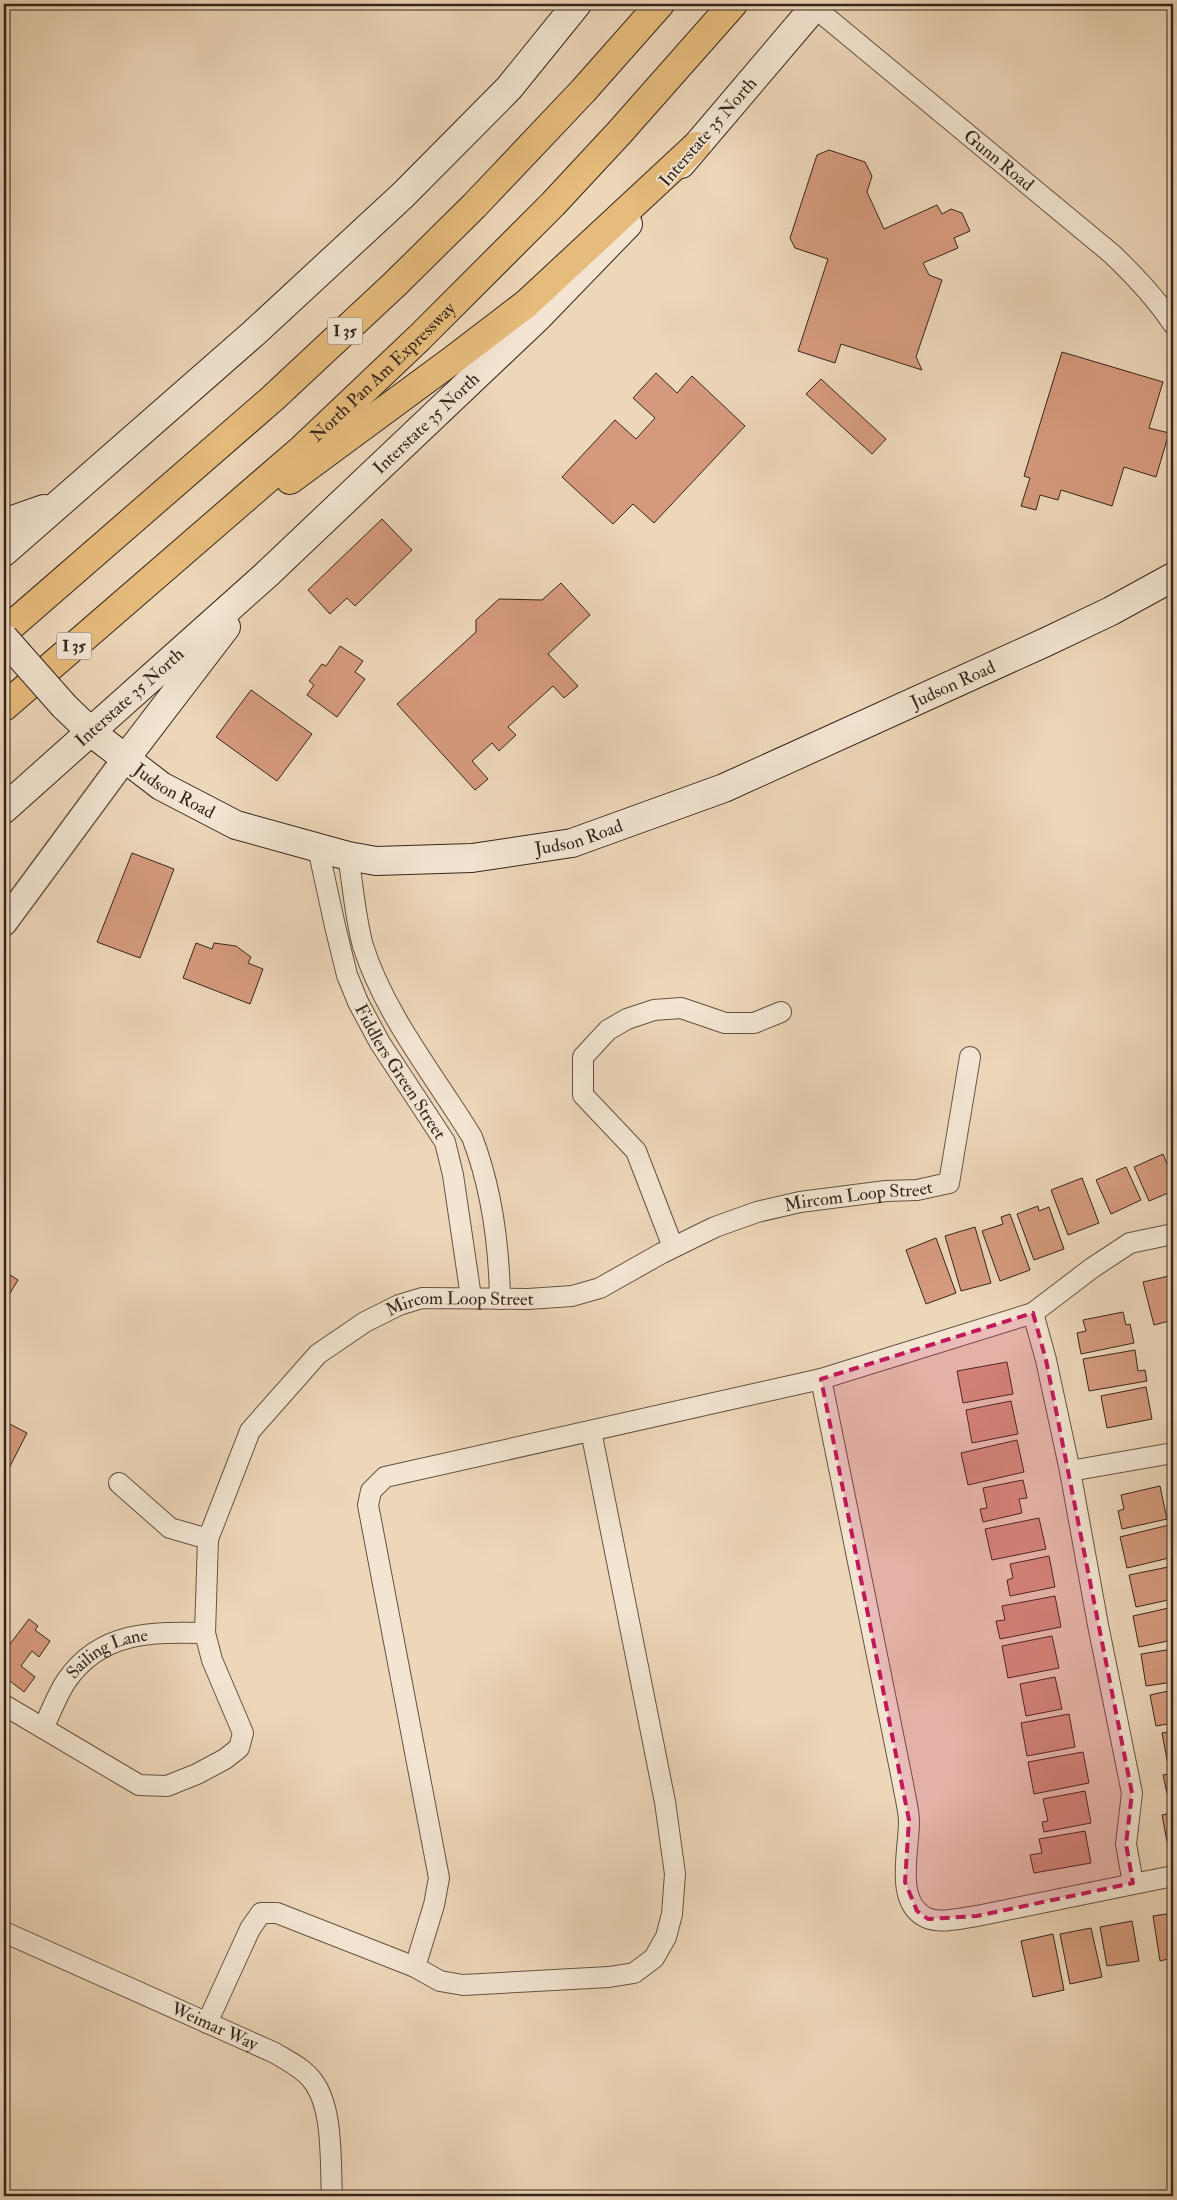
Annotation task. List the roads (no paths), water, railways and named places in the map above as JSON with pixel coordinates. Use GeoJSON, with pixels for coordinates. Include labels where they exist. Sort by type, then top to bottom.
{"type":"FeatureCollection","features":[{"type":"Feature","properties":{"kind":"highway","name":"I 35"},"geometry":{"type":"LineString","coordinates":[[4,632],[273,398],[395,284],[474,206],[576,98],[660,4]]}},
{"type":"Feature","properties":{"kind":"highway","name":"North Pan Am Expressway"},"geometry":{"type":"LineString","coordinates":[[4,707],[303,448],[475,283],[619,134],[733,4]]}},
{"type":"Feature","properties":{"kind":"highway"},"geometry":{"type":"LineString","coordinates":[[144,584],[337,446],[491,331],[561,272],[696,146]]}},
{"type":"Feature","properties":{"kind":"main road"},"geometry":{"type":"LineString","coordinates":[[4,552],[254,333],[403,194],[509,88],[577,4]]}},
{"type":"Feature","properties":{"kind":"main road","name":"Interstate 35 North"},"geometry":{"type":"LineString","coordinates":[[4,809],[266,575],[538,317],[602,252],[696,146],[816,5]]}},
{"type":"Feature","properties":{"kind":"main road"},"geometry":{"type":"LineString","coordinates":[[4,524],[66,499]]}},
{"type":"Feature","properties":{"kind":"main road"},"geometry":{"type":"LineString","coordinates":[[125,759],[266,575]]}},
{"type":"Feature","properties":{"kind":"main road","name":"Judson Road"},"geometry":{"type":"LineString","coordinates":[[4,638],[64,706],[91,732],[161,786],[236,825],[348,856],[376,861],[472,858],[572,843],[724,788],[1046,642],[1111,611],[1173,577]]}},
{"type":"Feature","properties":{"kind":"street","name":"Gunn Road"},"geometry":{"type":"LineString","coordinates":[[816,5],[1112,254],[1157,301],[1173,324]]}},
{"type":"Feature","properties":{"kind":"street"},"geometry":{"type":"LineString","coordinates":[[4,923],[125,759]]}},
{"type":"Feature","properties":{"kind":"street","name":"Fiddlers Green Street"},"geometry":{"type":"LineString","coordinates":[[318,848],[335,926],[348,975],[358,1002],[380,1043],[445,1142],[453,1175],[471,1297]]}},
{"type":"Feature","properties":{"kind":"street","name":"Fiddlers Green Street"},"geometry":{"type":"LineString","coordinates":[[348,856],[363,944],[374,976],[396,1018],[472,1136],[480,1157],[490,1192],[498,1250],[500,1299]]}},
{"type":"Feature","properties":{"kind":"street"},"geometry":{"type":"LineString","coordinates":[[673,1248],[636,1151],[583,1095],[583,1057],[608,1030],[627,1019],[654,1010],[681,1008],[725,1023],[754,1023],[780,1012]]}},
{"type":"Feature","properties":{"kind":"street","name":"Mircom Loop Street"},"geometry":{"type":"LineString","coordinates":[[43,1728],[139,1785],[167,1786],[197,1774],[225,1759],[239,1748],[244,1733],[219,1676],[205,1633],[208,1539],[250,1431],[318,1354],[336,1344],[365,1322],[399,1304],[422,1298],[471,1297],[500,1299],[572,1296],[600,1288],[715,1227],[757,1212],[800,1202],[886,1191],[918,1190],[949,1183],[970,1057]]}},
{"type":"Feature","properties":{"kind":"street"},"geometry":{"type":"LineString","coordinates":[[415,1967],[434,1905],[439,1878],[368,1505],[371,1492],[385,1477],[820,1379],[1033,1313],[1092,1268],[1130,1243],[1173,1234]]}},
{"type":"Feature","properties":{"kind":"street"},"geometry":{"type":"LineString","coordinates":[[1033,1313],[1046,1360],[1070,1471],[1132,1793],[1126,1844],[1133,1883]]}},
{"type":"Feature","properties":{"kind":"street"},"geometry":{"type":"LineString","coordinates":[[820,1379],[903,1784],[909,1820],[904,1882],[917,1911],[928,1919],[946,1920],[977,1916],[1173,1876]]}},
{"type":"Feature","properties":{"kind":"street"},"geometry":{"type":"LineString","coordinates":[[207,2023],[250,1929],[261,1914],[277,1913],[415,1967],[440,1981],[463,1985],[609,1977],[634,1972],[654,1958],[666,1937],[672,1914],[675,1874],[665,1802],[591,1430]]}},
{"type":"Feature","properties":{"kind":"street"},"geometry":{"type":"LineString","coordinates":[[1070,1471],[1173,1453]]}},
{"type":"Feature","properties":{"kind":"street"},"geometry":{"type":"LineString","coordinates":[[118,1483],[170,1528],[208,1539]]}},
{"type":"Feature","properties":{"kind":"street","name":"Sailing Lane"},"geometry":{"type":"LineString","coordinates":[[43,1728],[67,1680],[88,1655],[109,1644],[135,1636],[159,1632],[205,1633]]}},
{"type":"Feature","properties":{"kind":"street"},"geometry":{"type":"LineString","coordinates":[[4,1705],[43,1728]]}},
{"type":"Feature","properties":{"kind":"street","name":"Weimar Way"},"geometry":{"type":"LineString","coordinates":[[4,1932],[275,2054],[298,2067],[312,2080],[321,2095],[329,2132],[332,2196]]}}]}
